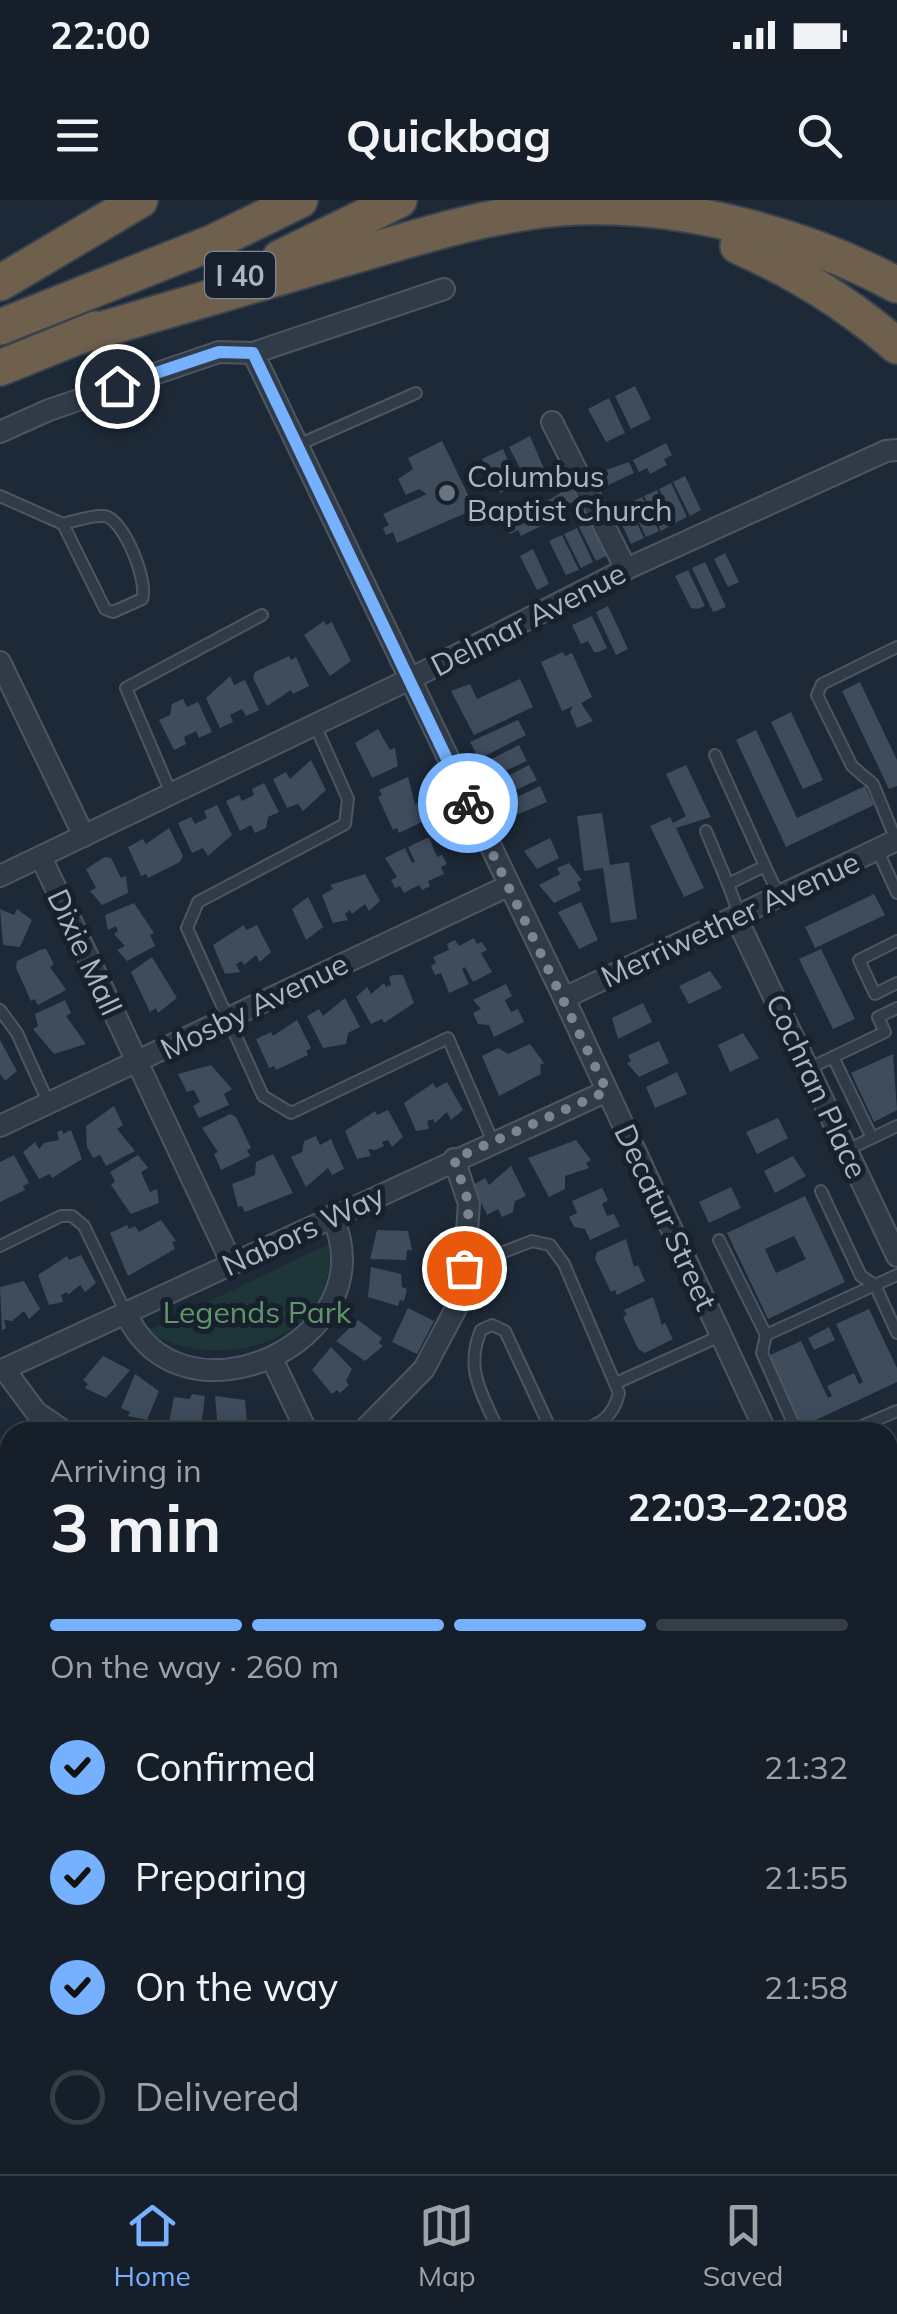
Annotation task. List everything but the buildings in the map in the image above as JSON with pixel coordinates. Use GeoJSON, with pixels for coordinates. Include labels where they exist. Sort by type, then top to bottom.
{"type":"FeatureCollection","features":[{"type":"Feature","properties":{"kind":"highway"},"geometry":{"type":"LineString","coordinates":[[0,284],[140,200]]}},
{"type":"Feature","properties":{"kind":"highway","name":"I 40"},"geometry":{"type":"LineString","coordinates":[[0,328],[214,242],[300,200]]}},
{"type":"Feature","properties":{"kind":"highway","name":"I 40"},"geometry":{"type":"LineString","coordinates":[[0,368],[271,262],[398,200]]}},
{"type":"Feature","properties":{"kind":"highway"},"geometry":{"type":"LineString","coordinates":[[76,337],[512,214],[564,208],[656,210],[718,220],[844,258],[897,285]]}},
{"type":"Feature","properties":{"kind":"highway"},"geometry":{"type":"LineString","coordinates":[[656,210],[799,273],[839,298],[897,346]]}},
{"type":"Feature","properties":{"kind":"street"},"geometry":{"type":"LineString","coordinates":[[0,432],[49,410],[219,352],[253,353],[444,289]]}},
{"type":"Feature","properties":{"kind":"street","name":"Decatur Street"},"geometry":{"type":"LineString","coordinates":[[253,353],[564,998],[761,1422]]}},
{"type":"Feature","properties":{"kind":"street"},"geometry":{"type":"LineString","coordinates":[[552,422],[626,569]]}},
{"type":"Feature","properties":{"kind":"street","name":"Delmar Avenue"},"geometry":{"type":"LineString","coordinates":[[0,876],[315,726],[626,569],[886,451],[897,450]]}},
{"type":"Feature","properties":{"kind":"street"},"geometry":{"type":"LineString","coordinates":[[0,662],[84,836]]}},
{"type":"Feature","properties":{"kind":"street","name":"Merriwether Avenue"},"geometry":{"type":"LineString","coordinates":[[564,998],[890,843]]}},
{"type":"Feature","properties":{"kind":"street","name":"Dixie Mall"},"geometry":{"type":"LineString","coordinates":[[41,857],[232,1264]]}},
{"type":"Feature","properties":{"kind":"street","name":"Mosby Avenue"},"geometry":{"type":"LineString","coordinates":[[0,1126],[508,886]]}},
{"type":"Feature","properties":{"kind":"street","name":"Cochran Place"},"geometry":{"type":"LineString","coordinates":[[738,916],[897,1256]]}},
{"type":"Feature","properties":{"kind":"street","name":"Nabors Way"},"geometry":{"type":"LineString","coordinates":[[2,1370],[607,1091]]}},
{"type":"Feature","properties":{"kind":"street"},"geometry":{"type":"LineString","coordinates":[[372,1422],[424,1368],[462,1297],[469,1204],[454,1159]]}},
{"type":"Feature","properties":{"kind":"street"},"geometry":{"type":"LineString","coordinates":[[126,1312],[135,1334],[156,1355],[181,1366],[215,1369],[274,1361],[312,1329],[340,1283],[346,1258],[332,1216]]}},
{"type":"Feature","properties":{"kind":"street"},"geometry":{"type":"LineString","coordinates":[[274,1361],[302,1422]]}},
{"type":"Feature","properties":{"kind":"street"},"geometry":{"type":"LineString","coordinates":[[2,1370],[36,1412],[50,1422]]}},
{"type":"Feature","properties":{"kind":"lane"},"geometry":{"type":"LineString","coordinates":[[297,446],[416,393]]}},
{"type":"Feature","properties":{"kind":"lane"},"geometry":{"type":"LineString","coordinates":[[0,496],[63,524],[105,516],[114,520],[144,574],[146,588],[142,599],[112,612],[105,609],[63,524]]}},
{"type":"Feature","properties":{"kind":"lane"},"geometry":{"type":"LineString","coordinates":[[171,794],[126,688],[262,615]]}},
{"type":"Feature","properties":{"kind":"lane"},"geometry":{"type":"LineString","coordinates":[[897,647],[822,684],[817,695],[852,766],[873,784],[890,843],[897,894]]}},
{"type":"Feature","properties":{"kind":"lane"},"geometry":{"type":"LineString","coordinates":[[315,726],[348,799],[346,824],[208,896],[189,916],[187,928],[263,1096],[291,1113],[448,1038],[493,1142]]}},
{"type":"Feature","properties":{"kind":"lane"},"geometry":{"type":"LineString","coordinates":[[715,755],[779,896]]}},
{"type":"Feature","properties":{"kind":"lane"},"geometry":{"type":"LineString","coordinates":[[706,831],[738,916]]}},
{"type":"Feature","properties":{"kind":"lane"},"geometry":{"type":"LineString","coordinates":[[728,884],[765,866]]}},
{"type":"Feature","properties":{"kind":"lane"},"geometry":{"type":"LineString","coordinates":[[897,941],[859,960],[875,994],[897,983]]}},
{"type":"Feature","properties":{"kind":"lane"},"geometry":{"type":"LineString","coordinates":[[808,1069],[885,1032],[878,1017],[897,1008]]}},
{"type":"Feature","properties":{"kind":"lane"},"geometry":{"type":"LineString","coordinates":[[0,1010],[17,1034],[48,1104]]}},
{"type":"Feature","properties":{"kind":"lane"},"geometry":{"type":"LineString","coordinates":[[833,1057],[872,1138]]}},
{"type":"Feature","properties":{"kind":"lane"},"geometry":{"type":"LineString","coordinates":[[847,1150],[897,1126]]}},
{"type":"Feature","properties":{"kind":"lane"},"geometry":{"type":"LineString","coordinates":[[821,1191],[861,1276],[875,1285],[897,1333]]}},
{"type":"Feature","properties":{"kind":"lane"},"geometry":{"type":"LineString","coordinates":[[0,1246],[61,1216],[72,1216],[84,1226],[126,1312]]}},
{"type":"Feature","properties":{"kind":"lane"},"geometry":{"type":"LineString","coordinates":[[719,1240],[766,1335],[762,1353],[793,1422]]}},
{"type":"Feature","properties":{"kind":"lane"},"geometry":{"type":"LineString","coordinates":[[464,1268],[532,1241],[550,1245],[564,1264],[616,1383],[616,1408],[603,1422]]}},
{"type":"Feature","properties":{"kind":"lane"},"geometry":{"type":"LineString","coordinates":[[766,1335],[897,1275]]}},
{"type":"Feature","properties":{"kind":"lane"},"geometry":{"type":"LineString","coordinates":[[495,1422],[476,1380],[472,1352],[481,1330],[492,1325],[505,1330],[547,1422]]}},
{"type":"Feature","properties":{"kind":"lane"},"geometry":{"type":"LineString","coordinates":[[616,1383],[721,1335]]}},
{"type":"Feature","properties":{"kind":"lane"},"geometry":{"type":"LineString","coordinates":[[871,1422],[897,1411]]}},
{"type":"Feature","properties":{"kind":"green space","name":"Legends Park"},"geometry":{"type":"Polygon","coordinates":[[[329,1244],[327,1278],[315,1306],[294,1327],[268,1341],[238,1349],[206,1350],[175,1344],[146,1331],[329,1244]]]}},
{"type":"Feature","properties":{"kind":"way so far"},"geometry":{"type":"LineString","coordinates":[[464,1268],[469,1204],[454,1159],[607,1091],[468,803]]}},
{"type":"Feature","properties":{"kind":"place","name":"Columbus Baptist Church"},"geometry":{"type":"Point","coordinates":[447,493]}},
{"type":"Feature","properties":{"kind":"route"},"geometry":{"type":"LineString","coordinates":[[117,386],[219,352],[253,353],[468,803]]}}]}
